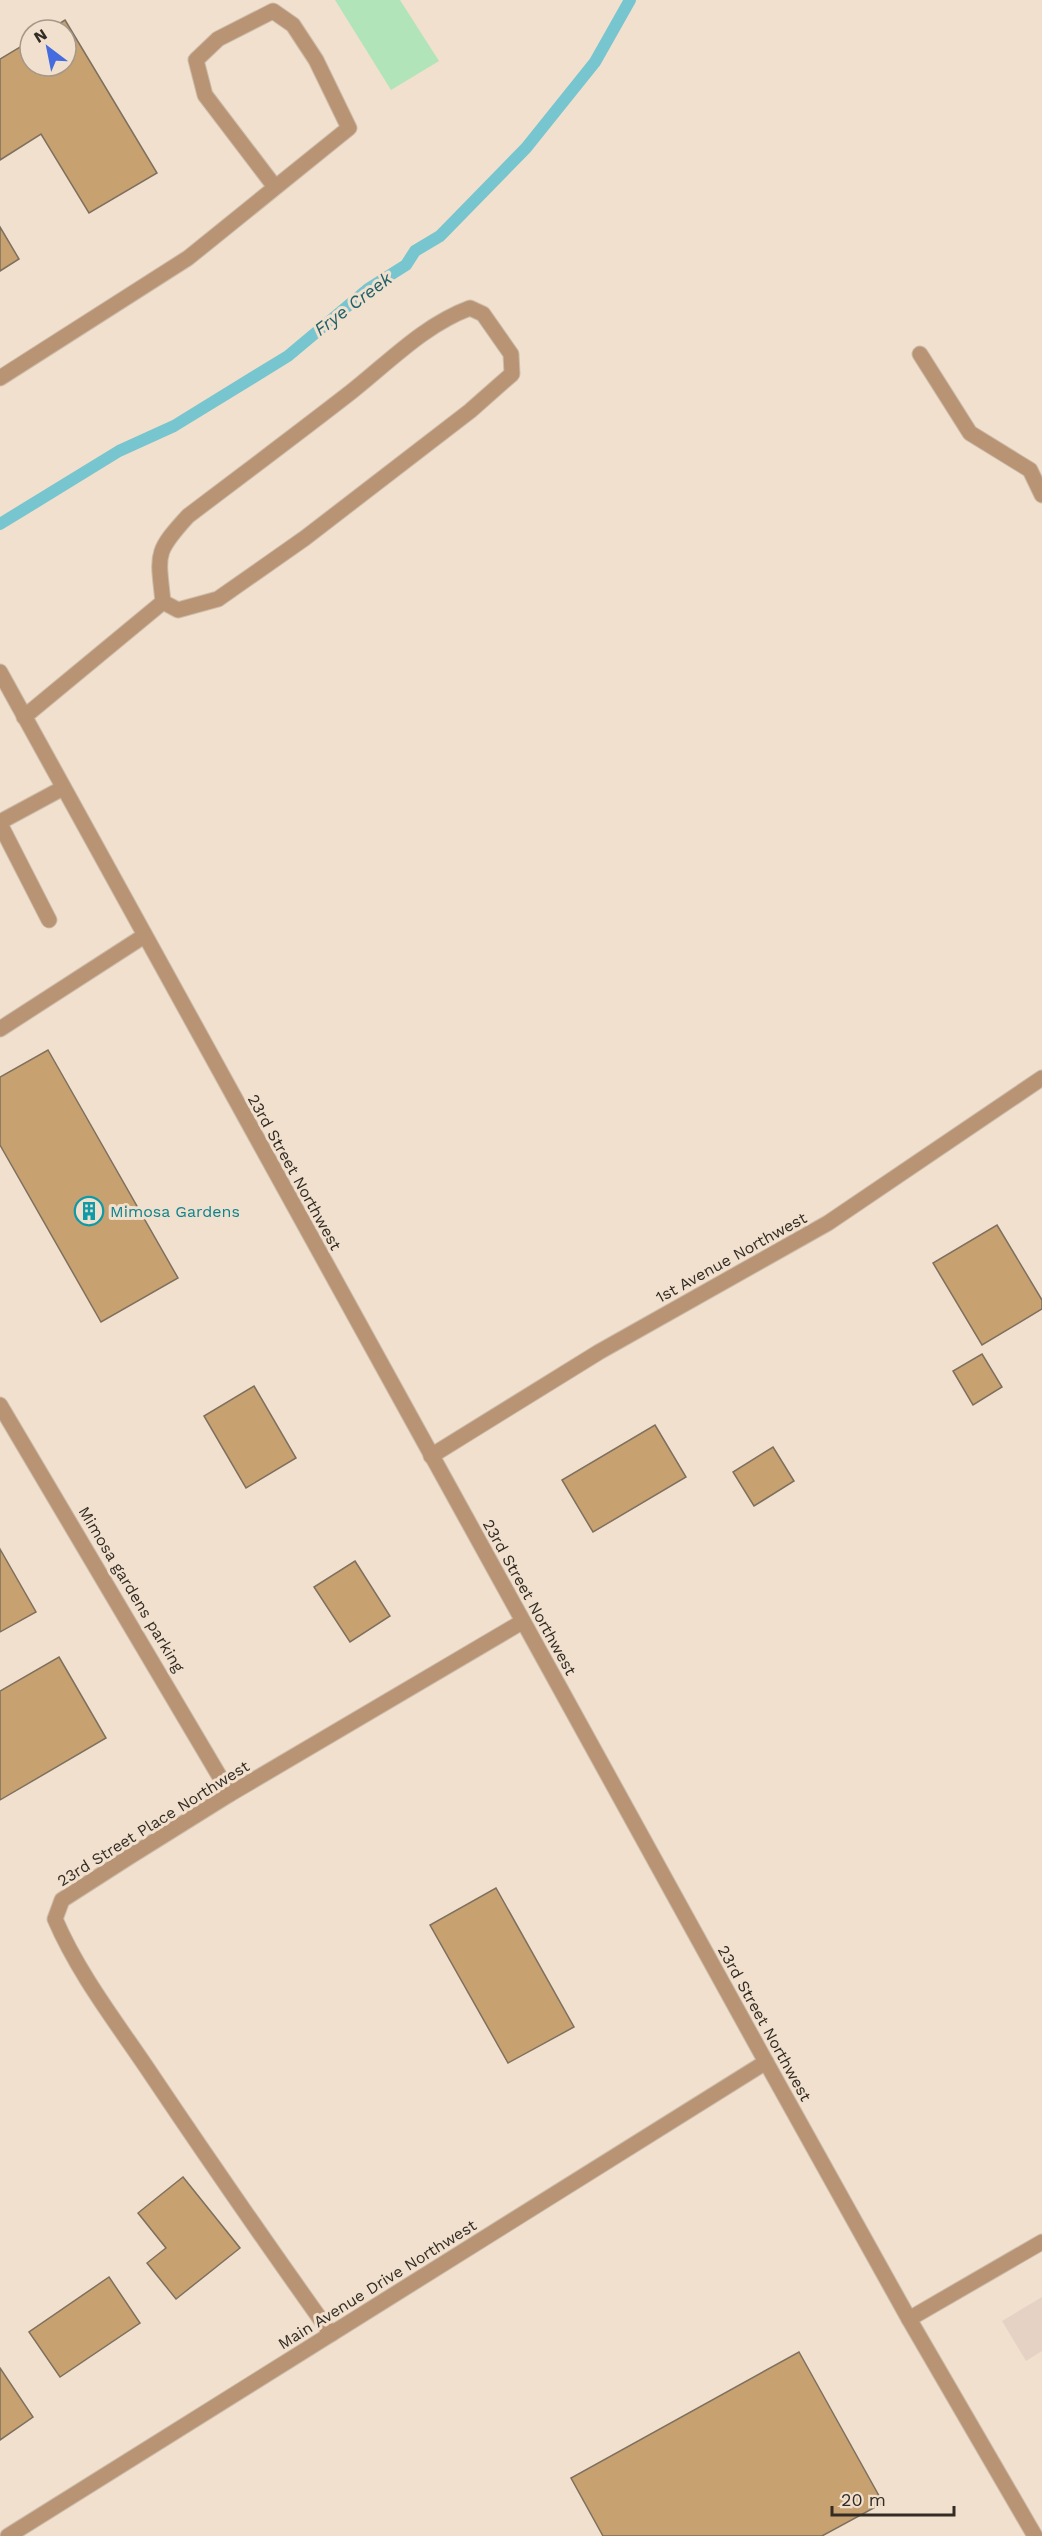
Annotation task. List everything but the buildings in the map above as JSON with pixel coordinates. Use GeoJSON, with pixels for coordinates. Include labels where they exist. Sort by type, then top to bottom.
{"type":"FeatureCollection","features":[{"type":"Feature","properties":{"kind":"street"},"geometry":{"type":"LineString","coordinates":[[0,378],[188,258],[349,128],[316,60],[293,25],[273,11],[218,39],[196,60],[205,95],[275,187]]}},
{"type":"Feature","properties":{"kind":"street"},"geometry":{"type":"LineString","coordinates":[[470,308],[483,314],[511,354],[512,374],[470,411],[323,524],[218,598],[178,610],[164,602],[159,557],[166,540],[188,516],[351,392],[429,329],[451,315],[470,308]]}},
{"type":"Feature","properties":{"kind":"street"},"geometry":{"type":"LineString","coordinates":[[920,354],[970,433],[1030,470],[1042,495]]}},
{"type":"Feature","properties":{"kind":"street"},"geometry":{"type":"LineString","coordinates":[[24,717],[164,602]]}},
{"type":"Feature","properties":{"kind":"street","name":"23rd Street Northwest"},"geometry":{"type":"LineString","coordinates":[[0,672],[766,2062],[909,2319],[1035,2536]]}},
{"type":"Feature","properties":{"kind":"street"},"geometry":{"type":"LineString","coordinates":[[49,920],[0,823],[63,789]]}},
{"type":"Feature","properties":{"kind":"street"},"geometry":{"type":"LineString","coordinates":[[0,1029],[144,936]]}},
{"type":"Feature","properties":{"kind":"street","name":"1st Avenue Northwest"},"geometry":{"type":"LineString","coordinates":[[431,1456],[599,1352],[828,1223],[1042,1078]]}},
{"type":"Feature","properties":{"kind":"street","name":"Mimosa gardens parking"},"geometry":{"type":"LineString","coordinates":[[0,1405],[230,1794]]}},
{"type":"Feature","properties":{"kind":"street","name":"23rd Street Place Northwest"},"geometry":{"type":"LineString","coordinates":[[332,2334],[249,2220],[132,2046],[66,1944],[55,1919],[62,1900],[230,1794],[522,1622]]}},
{"type":"Feature","properties":{"kind":"street","name":"Main Avenue Drive Northwest"},"geometry":{"type":"LineString","coordinates":[[8,2536],[766,2062]]}},
{"type":"Feature","properties":{"kind":"street"},"geometry":{"type":"LineString","coordinates":[[909,2319],[1042,2241]]}},
{"type":"Feature","properties":{"kind":"shaded area"},"geometry":{"type":"Polygon","coordinates":[[[1042,2297],[1042,2351],[1026,2361],[1002,2321],[1042,2297]]]}},
{"type":"Feature","properties":{"kind":"green space"},"geometry":{"type":"Polygon","coordinates":[[[335,0],[400,0],[439,61],[391,90],[335,0]]]}},
{"type":"Feature","properties":{"kind":"waterway","name":"Frye Creek"},"geometry":{"type":"LineString","coordinates":[[0,524],[119,451],[174,426],[288,356],[368,289],[406,265],[415,251],[440,236],[526,148],[595,62],[630,0]]}},
{"type":"Feature","properties":{"kind":"place","name":"Mimosa Gardens"},"geometry":{"type":"Point","coordinates":[89,1211]}}]}
